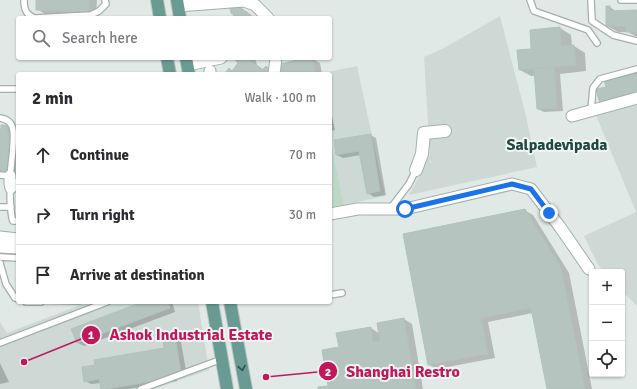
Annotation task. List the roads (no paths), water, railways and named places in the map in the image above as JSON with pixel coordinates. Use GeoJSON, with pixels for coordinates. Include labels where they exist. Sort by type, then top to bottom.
{"type":"FeatureCollection","features":[{"type":"Feature","properties":{"kind":"main road"},"geometry":{"type":"LineString","coordinates":[[157,0],[160,16]]}},
{"type":"Feature","properties":{"kind":"main road"},"geometry":{"type":"LineString","coordinates":[[167,60],[170,72]]}},
{"type":"Feature","properties":{"kind":"main road"},"geometry":{"type":"LineString","coordinates":[[212,304],[227,389]]}},
{"type":"Feature","properties":{"kind":"main road"},"geometry":{"type":"LineString","coordinates":[[230,304],[246,389]]}},
{"type":"Feature","properties":{"kind":"street"},"geometry":{"type":"LineString","coordinates":[[178,8],[244,1],[255,5],[266,16]]}},
{"type":"Feature","properties":{"kind":"street"},"geometry":{"type":"LineString","coordinates":[[188,66],[213,60]]}},
{"type":"Feature","properties":{"kind":"street"},"geometry":{"type":"LineString","coordinates":[[274,72],[276,60]]}},
{"type":"Feature","properties":{"kind":"street"},"geometry":{"type":"LineString","coordinates":[[572,116],[637,98]]}},
{"type":"Feature","properties":{"kind":"street"},"geometry":{"type":"LineString","coordinates":[[416,170],[422,154],[424,133],[444,131]]}},
{"type":"Feature","properties":{"kind":"street"},"geometry":{"type":"LineString","coordinates":[[332,214],[358,210],[405,209],[512,184],[531,189],[560,227],[588,269]]}},
{"type":"Feature","properties":{"kind":"street"},"geometry":{"type":"LineString","coordinates":[[0,237],[16,239]]}},
{"type":"Feature","properties":{"kind":"street"},"geometry":{"type":"LineString","coordinates":[[0,247],[16,248]]}},
{"type":"Feature","properties":{"kind":"lane"},"geometry":{"type":"LineString","coordinates":[[24,0],[26,13],[31,16]]}},
{"type":"Feature","properties":{"kind":"lane"},"geometry":{"type":"LineString","coordinates":[[72,16],[91,15],[99,11],[106,4],[105,0]]}},
{"type":"Feature","properties":{"kind":"lane"},"geometry":{"type":"LineString","coordinates":[[530,0],[534,11],[588,30],[597,43]]}},
{"type":"Feature","properties":{"kind":"lane"},"geometry":{"type":"LineString","coordinates":[[591,0],[592,21],[613,34],[637,41]]}},
{"type":"Feature","properties":{"kind":"lane"},"geometry":{"type":"LineString","coordinates":[[621,0],[637,0]]}},
{"type":"Feature","properties":{"kind":"lane"},"geometry":{"type":"LineString","coordinates":[[591,110],[593,88],[600,79],[637,69]]}},
{"type":"Feature","properties":{"kind":"lane"},"geometry":{"type":"LineString","coordinates":[[0,89],[16,89]]}},
{"type":"Feature","properties":{"kind":"lane"},"geometry":{"type":"LineString","coordinates":[[0,118],[7,120],[14,131],[10,180],[11,218],[13,221],[16,221]]}},
{"type":"Feature","properties":{"kind":"lane"},"geometry":{"type":"LineString","coordinates":[[389,209],[409,184],[416,170]]}},
{"type":"Feature","properties":{"kind":"lane"},"geometry":{"type":"LineString","coordinates":[[0,207],[11,207]]}},
{"type":"Feature","properties":{"kind":"lane"},"geometry":{"type":"LineString","coordinates":[[0,257],[16,258]]}},
{"type":"Feature","properties":{"kind":"lane"},"geometry":{"type":"LineString","coordinates":[[0,263],[6,284],[16,298]]}},
{"type":"Feature","properties":{"kind":"lane"},"geometry":{"type":"LineString","coordinates":[[332,295],[342,293]]}},
{"type":"Feature","properties":{"kind":"lane"},"geometry":{"type":"LineString","coordinates":[[0,343],[102,304]]}},
{"type":"Feature","properties":{"kind":"lane"},"geometry":{"type":"LineString","coordinates":[[141,389],[222,359]]}},
{"type":"Feature","properties":{"kind":"place","name":"Ashok Industrial Estate"},"geometry":{"type":"Point","coordinates":[24,362]}},
{"type":"Feature","properties":{"kind":"place","name":"Shanghai Restro"},"geometry":{"type":"Point","coordinates":[266,377]}},
{"type":"Feature","properties":{"kind":"district","name":"Salpadevipada"},"geometry":{"type":"Point","coordinates":[557,144]}}]}
